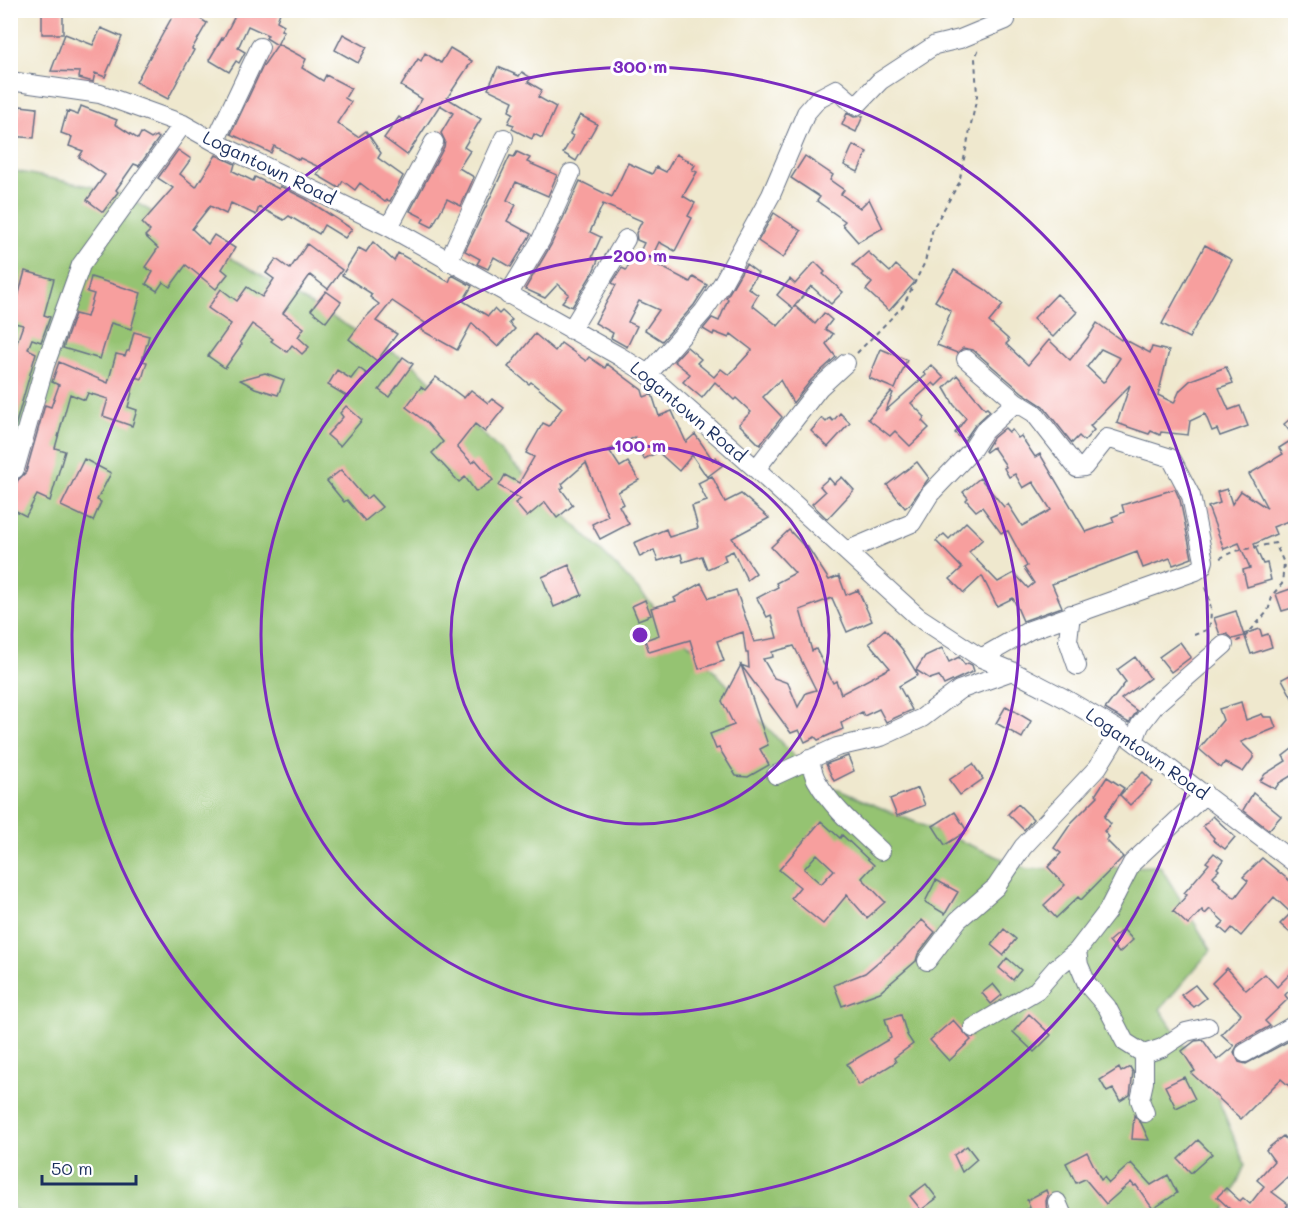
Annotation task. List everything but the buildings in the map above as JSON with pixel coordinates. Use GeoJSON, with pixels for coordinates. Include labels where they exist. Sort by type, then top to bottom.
{"type":"FeatureCollection","features":[{"type":"Feature","properties":{"kind":"street"},"geometry":{"type":"LineString","coordinates":[[648,374],[703,312],[722,284],[771,195],[806,113],[819,98],[836,89],[856,106],[880,81],[935,45],[960,39],[1009,19]]}},
{"type":"Feature","properties":{"kind":"street"},"geometry":{"type":"LineString","coordinates":[[215,142],[260,47]]}},
{"type":"Feature","properties":{"kind":"street","name":"Logantown Road"},"geometry":{"type":"LineString","coordinates":[[10,81],[100,94],[183,124],[389,227],[648,374],[917,616],[981,658],[1012,670],[1127,736],[1296,864]]}},
{"type":"Feature","properties":{"kind":"street"},"geometry":{"type":"LineString","coordinates":[[15,470],[45,365],[81,265],[183,124]]}},
{"type":"Feature","properties":{"kind":"street"},"geometry":{"type":"LineString","coordinates":[[448,262],[504,138]]}},
{"type":"Feature","properties":{"kind":"street"},"geometry":{"type":"LineString","coordinates":[[389,227],[434,142]]}},
{"type":"Feature","properties":{"kind":"street"},"geometry":{"type":"LineString","coordinates":[[508,295],[541,240],[571,173]]}},
{"type":"Feature","properties":{"kind":"street"},"geometry":{"type":"LineString","coordinates":[[571,330],[626,239]]}},
{"type":"Feature","properties":{"kind":"street"},"geometry":{"type":"LineString","coordinates":[[966,359],[1016,402],[1034,413],[1077,468],[1084,467],[1107,438],[1171,458],[1191,496],[1204,561],[1200,568],[1138,593],[1071,614],[1030,630],[981,658]]}},
{"type":"Feature","properties":{"kind":"street"},"geometry":{"type":"LineString","coordinates":[[756,469],[819,388],[846,363]]}},
{"type":"Feature","properties":{"kind":"street"},"geometry":{"type":"LineString","coordinates":[[846,551],[912,523],[930,494],[971,451],[984,431],[1016,402]]}},
{"type":"Feature","properties":{"kind":"street"},"geometry":{"type":"LineString","coordinates":[[1071,614],[1068,640],[1077,666]]}},
{"type":"Feature","properties":{"kind":"street"},"geometry":{"type":"LineString","coordinates":[[927,961],[958,920],[996,887],[1023,848],[1127,736],[1140,726],[1156,704],[1224,645]]}},
{"type":"Feature","properties":{"kind":"street"},"geometry":{"type":"LineString","coordinates":[[776,775],[837,747],[881,737],[922,718],[959,690],[1012,670]]}},
{"type":"Feature","properties":{"kind":"street"},"geometry":{"type":"LineString","coordinates":[[809,759],[817,780],[842,813],[881,851]]}},
{"type":"Feature","properties":{"kind":"street"},"geometry":{"type":"LineString","coordinates":[[973,1028],[1036,990],[1056,968],[1077,951],[1107,912],[1132,864],[1205,794]]}},
{"type":"Feature","properties":{"kind":"street"},"geometry":{"type":"LineString","coordinates":[[1077,951],[1079,965],[1087,984],[1107,1007],[1125,1042],[1144,1054]]}},
{"type":"Feature","properties":{"kind":"street"},"geometry":{"type":"LineString","coordinates":[[1245,1053],[1296,1024]]}},
{"type":"Feature","properties":{"kind":"street"},"geometry":{"type":"LineString","coordinates":[[1144,1054],[1162,1048],[1186,1032],[1208,1027]]}},
{"type":"Feature","properties":{"kind":"street"},"geometry":{"type":"LineString","coordinates":[[1144,1054],[1144,1082],[1140,1100],[1145,1113]]}},
{"type":"Feature","properties":{"kind":"path"},"geometry":{"type":"LineString","coordinates":[[1009,19],[1024,10]]}},
{"type":"Feature","properties":{"kind":"path"},"geometry":{"type":"LineString","coordinates":[[846,363],[903,306],[926,262],[933,228],[958,183],[976,96],[975,58],[983,41]]}},
{"type":"Feature","properties":{"kind":"path"},"geometry":{"type":"LineString","coordinates":[[1194,635],[1209,629],[1212,614],[1209,594],[1200,568],[1236,551],[1275,543],[1284,563],[1282,584],[1273,594],[1268,611],[1244,638],[1224,645]]}},
{"type":"Feature","properties":{"kind":"green space"},"geometry":{"type":"Polygon","coordinates":[[[10,170],[118,192],[413,364],[619,569],[817,781],[1027,869],[1160,866],[1211,950],[1160,1009],[1217,1096],[1245,1165],[1223,1215],[19,1215],[10,1202],[10,170]]]}}]}
